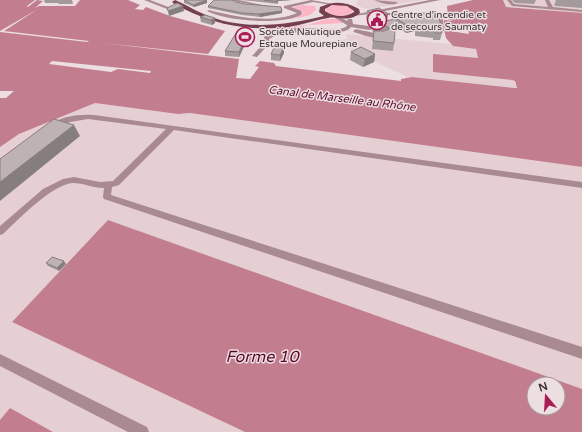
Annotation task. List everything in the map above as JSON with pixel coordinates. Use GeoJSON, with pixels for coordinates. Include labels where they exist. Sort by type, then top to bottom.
{"type":"FeatureCollection","features":[{"type":"Feature","properties":{"kind":"main road"},"geometry":{"type":"LineString","coordinates":[[168,0],[228,19],[255,23],[293,22],[310,18],[331,4],[346,0]]}},
{"type":"Feature","properties":{"kind":"main road"},"geometry":{"type":"LineString","coordinates":[[175,2],[183,8],[209,19],[230,24],[254,27],[296,25],[329,16],[353,16],[357,13],[354,5],[338,3]]}},
{"type":"Feature","properties":{"kind":"main road"},"geometry":{"type":"LineString","coordinates":[[322,10],[329,16]]}},
{"type":"Feature","properties":{"kind":"street"},"geometry":{"type":"LineString","coordinates":[[146,0],[170,8]]}},
{"type":"Feature","properties":{"kind":"street"},"geometry":{"type":"LineString","coordinates":[[231,0],[274,7]]}},
{"type":"Feature","properties":{"kind":"street"},"geometry":{"type":"LineString","coordinates":[[376,0],[389,3],[408,0]]}},
{"type":"Feature","properties":{"kind":"street"},"geometry":{"type":"LineString","coordinates":[[349,26],[353,16],[373,11],[384,12],[438,0]]}},
{"type":"Feature","properties":{"kind":"street"},"geometry":{"type":"LineString","coordinates":[[509,0],[512,5],[582,11]]}},
{"type":"Feature","properties":{"kind":"street"},"geometry":{"type":"LineString","coordinates":[[536,0],[539,8]]}},
{"type":"Feature","properties":{"kind":"street"},"geometry":{"type":"LineString","coordinates":[[547,0],[552,9]]}},
{"type":"Feature","properties":{"kind":"street"},"geometry":{"type":"LineString","coordinates":[[209,11],[228,17],[256,19],[285,17],[300,14],[299,12],[283,7],[315,2],[331,4]]}},
{"type":"Feature","properties":{"kind":"street"},"geometry":{"type":"LineString","coordinates":[[315,2],[322,10]]}},
{"type":"Feature","properties":{"kind":"street"},"geometry":{"type":"LineString","coordinates":[[354,5],[371,10],[418,17]]}},
{"type":"Feature","properties":{"kind":"street"},"geometry":{"type":"LineString","coordinates":[[255,56],[267,43],[265,41],[268,36],[279,32],[338,31],[349,26],[369,28],[392,22],[384,16],[384,12]]}},
{"type":"Feature","properties":{"kind":"street"},"geometry":{"type":"LineString","coordinates":[[338,17],[349,26],[370,35],[383,36]]}},
{"type":"Feature","properties":{"kind":"street"},"geometry":{"type":"LineString","coordinates":[[424,17],[441,20],[442,30]]}},
{"type":"Feature","properties":{"kind":"street"},"geometry":{"type":"LineString","coordinates":[[267,43],[281,46]]}},
{"type":"Feature","properties":{"kind":"street"},"geometry":{"type":"LineString","coordinates":[[47,131],[61,122],[83,116],[582,185]]}},
{"type":"Feature","properties":{"kind":"street"},"geometry":{"type":"LineString","coordinates":[[0,231],[51,187],[62,181],[74,180],[98,186],[108,186],[116,183],[172,128]]}},
{"type":"Feature","properties":{"kind":"street"},"geometry":{"type":"LineString","coordinates":[[108,186],[107,197],[582,353]]}},
{"type":"Feature","properties":{"kind":"street"},"geometry":{"type":"LineString","coordinates":[[0,360],[142,432]]}},
{"type":"Feature","properties":{"kind":"shaded area"},"geometry":{"type":"Polygon","coordinates":[[[358,0],[422,0],[369,9],[356,5],[358,0]]]}},
{"type":"Feature","properties":{"kind":"shaded area"},"geometry":{"type":"Polygon","coordinates":[[[503,0],[582,0],[582,13],[505,7],[503,0]]]}},
{"type":"Feature","properties":{"kind":"shaded area"},"geometry":{"type":"Polygon","coordinates":[[[302,5],[315,6],[316,10],[310,15],[298,18],[296,17],[304,13],[292,8],[302,5]]]}},
{"type":"Feature","properties":{"kind":"shaded area"},"geometry":{"type":"Polygon","coordinates":[[[334,5],[347,6],[353,11],[343,16],[332,15],[326,11],[327,7],[334,5]]]}},
{"type":"Feature","properties":{"kind":"shaded area"},"geometry":{"type":"Polygon","coordinates":[[[327,19],[337,19],[343,23],[308,25],[295,30],[275,31],[272,29],[307,25],[327,19]]]}},
{"type":"Feature","properties":{"kind":"shaded area"},"geometry":{"type":"Polygon","coordinates":[[[345,34],[451,44],[453,46],[475,48],[478,59],[433,72],[512,80],[517,88],[412,77],[406,78],[406,76],[351,51],[340,40],[348,39],[345,34]]]}},
{"type":"Feature","properties":{"kind":"shaded area"},"geometry":{"type":"Polygon","coordinates":[[[95,103],[178,114],[190,113],[582,167],[582,389],[566,383],[566,376],[546,376],[108,220],[12,322],[245,432],[53,432],[10,408],[0,420],[0,147],[19,134],[95,103]]]}},
{"type":"Feature","properties":{"kind":"water","name":"Canal de Marseille au Rhône"},"geometry":{"type":"Polygon","coordinates":[[[0,0],[35,0],[27,6],[28,7],[37,0],[43,1],[35,8],[39,6],[75,6],[80,0],[128,0],[140,5],[135,9],[143,10],[146,7],[170,16],[225,31],[208,54],[103,43],[239,59],[236,78],[250,79],[259,67],[255,66],[260,61],[274,63],[276,66],[401,81],[401,79],[412,77],[517,88],[515,81],[512,80],[433,72],[433,54],[478,58],[476,49],[453,46],[446,38],[444,30],[469,34],[468,30],[444,28],[444,20],[454,21],[444,18],[448,17],[447,6],[473,0],[503,0],[506,7],[582,13],[582,167],[190,113],[178,114],[95,103],[19,134],[0,147],[0,98],[6,98],[14,91],[0,91],[0,32],[89,41],[4,31],[38,9],[0,31],[0,0]],[[52,61],[49,64],[111,72],[118,69],[150,73],[151,71],[52,61]]]}},
{"type":"Feature","properties":{"kind":"water","name":"Forme 10"},"geometry":{"type":"Polygon","coordinates":[[[108,220],[546,376],[526,376],[526,416],[566,416],[566,383],[582,389],[582,432],[245,432],[12,322],[108,220]]]}},
{"type":"Feature","properties":{"kind":"water"},"geometry":{"type":"Polygon","coordinates":[[[10,408],[53,432],[0,432],[0,420],[10,408]]]}},
{"type":"Feature","properties":{"kind":"building"},"geometry":{"type":"Polygon","coordinates":[[[184,0],[207,0],[193,5],[184,0]]]}},
{"type":"Feature","properties":{"kind":"building"},"geometry":{"type":"Polygon","coordinates":[[[214,0],[232,0],[245,4],[281,7],[282,11],[259,14],[242,13],[208,6],[214,0]]]}},
{"type":"Feature","properties":{"kind":"building"},"geometry":{"type":"Polygon","coordinates":[[[264,0],[277,0],[278,2],[264,0]]]}},
{"type":"Feature","properties":{"kind":"building"},"geometry":{"type":"Polygon","coordinates":[[[177,3],[183,6],[168,11],[167,8],[177,3]]]}},
{"type":"Feature","properties":{"kind":"building"},"geometry":{"type":"Polygon","coordinates":[[[379,8],[388,14],[372,17],[374,16],[367,11],[379,8]]]}},
{"type":"Feature","properties":{"kind":"building"},"geometry":{"type":"Polygon","coordinates":[[[422,13],[437,14],[439,16],[442,33],[417,29],[416,24],[408,26],[397,19],[397,14],[422,16],[422,13]]]}},
{"type":"Feature","properties":{"kind":"building"},"geometry":{"type":"Polygon","coordinates":[[[205,15],[215,18],[211,20],[200,17],[205,15]]]}},
{"type":"Feature","properties":{"kind":"building"},"geometry":{"type":"Polygon","coordinates":[[[396,19],[394,43],[373,41],[374,31],[384,31],[389,29],[388,27],[374,23],[396,19]]]}},
{"type":"Feature","properties":{"kind":"building"},"geometry":{"type":"Polygon","coordinates":[[[238,30],[249,31],[239,52],[225,51],[238,30]]]}},
{"type":"Feature","properties":{"kind":"building"},"geometry":{"type":"Polygon","coordinates":[[[275,46],[284,47],[280,55],[271,54],[275,46]]]}},
{"type":"Feature","properties":{"kind":"building"},"geometry":{"type":"Polygon","coordinates":[[[361,47],[375,54],[365,59],[351,52],[361,47]]]}},
{"type":"Feature","properties":{"kind":"building"},"geometry":{"type":"Polygon","coordinates":[[[54,119],[74,125],[0,182],[0,159],[54,119]]]}},
{"type":"Feature","properties":{"kind":"building"},"geometry":{"type":"Polygon","coordinates":[[[52,257],[64,261],[57,268],[46,263],[52,257]]]}},
{"type":"Feature","properties":{"kind":"place","name":"Centre d’incendie et de secours Saumaty"},"geometry":{"type":"Point","coordinates":[377,20]}},
{"type":"Feature","properties":{"kind":"place","name":"Société Nautique Estaque Mourepiane"},"geometry":{"type":"Point","coordinates":[245,37]}}]}
